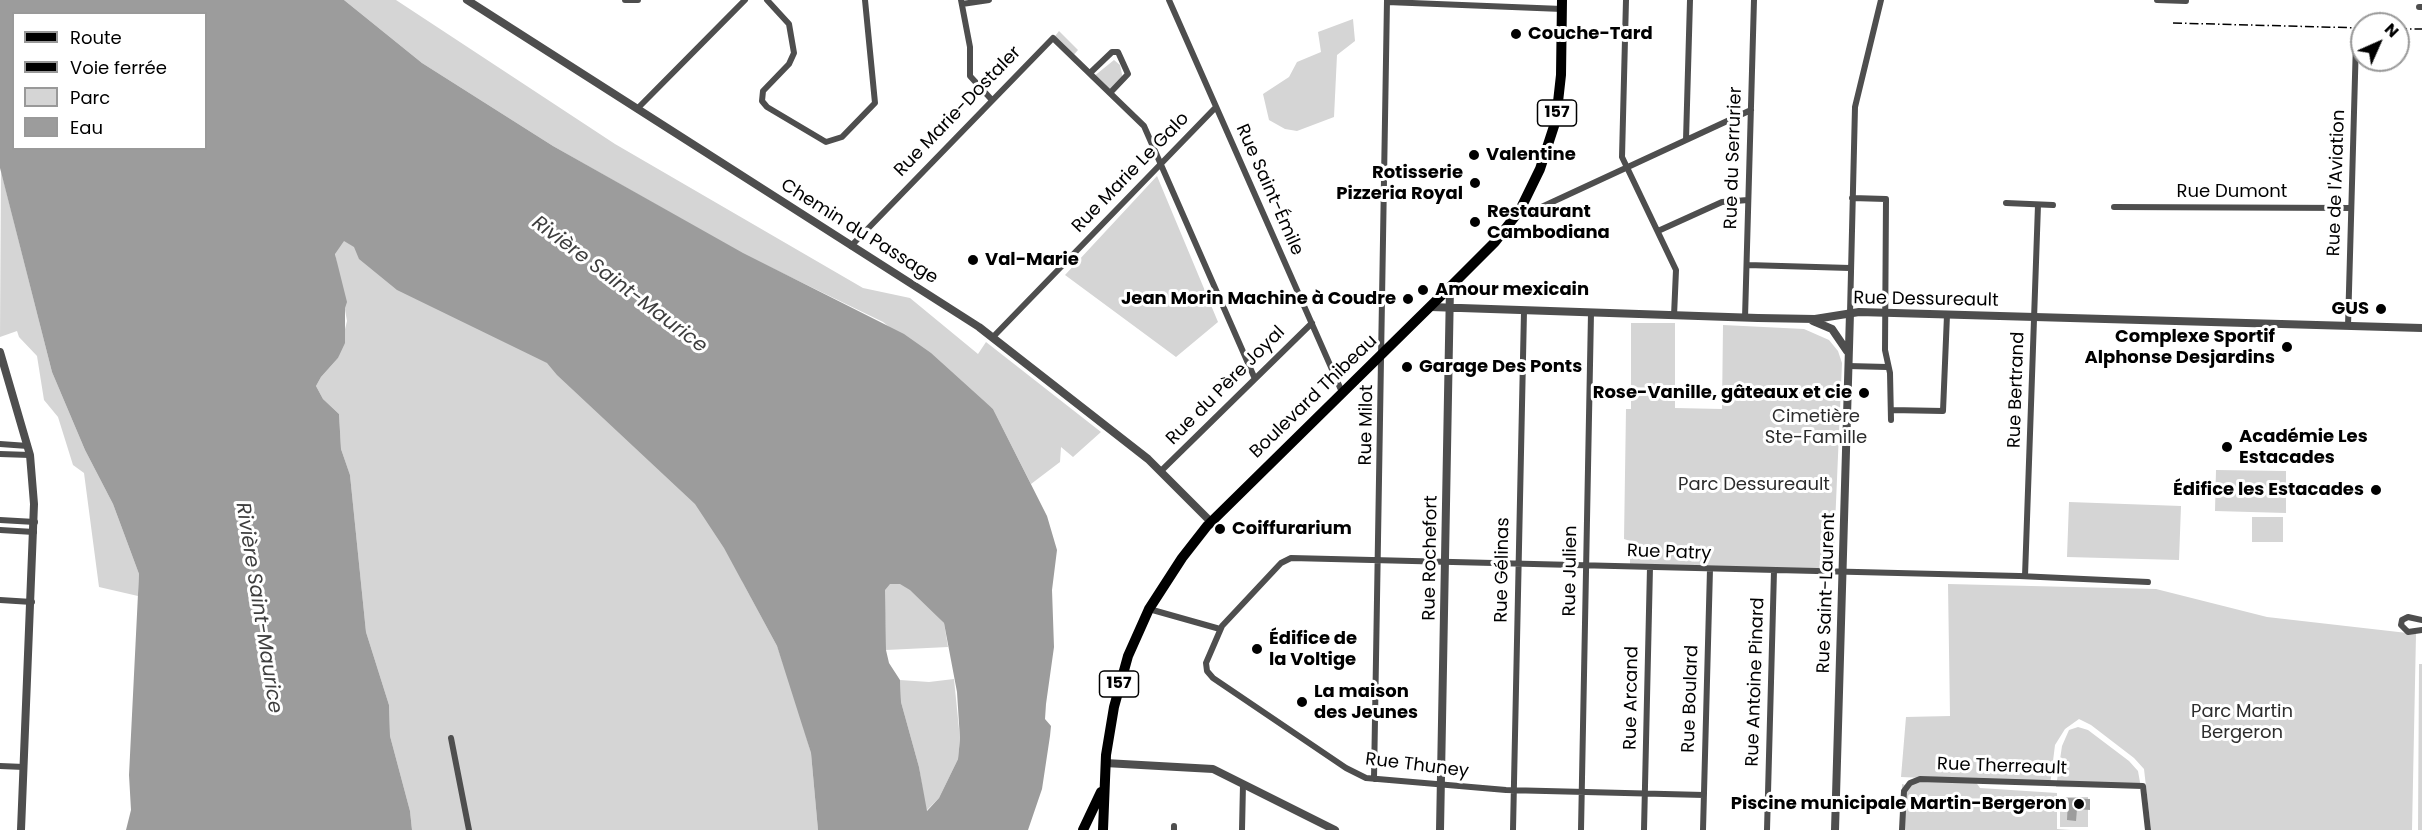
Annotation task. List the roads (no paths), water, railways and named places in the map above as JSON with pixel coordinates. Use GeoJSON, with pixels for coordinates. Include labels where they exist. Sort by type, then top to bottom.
{"type":"FeatureCollection","features":[{"type":"Feature","properties":{"kind":"main road","name":"Boulevard Thibeau"},"geometry":{"type":"LineString","coordinates":[[1103,830],[1105,763],[1114,707],[1123,670],[1149,609],[1182,558],[1211,522],[1431,307],[1495,242],[1520,210],[1540,169],[1556,120],[1561,83],[1562,5]]}},
{"type":"Feature","properties":{"kind":"main road","name":"157"},"geometry":{"type":"LineString","coordinates":[[1083,830],[1104,783]]}},
{"type":"Feature","properties":{"kind":"street","name":"Chemin du Passage"},"geometry":{"type":"LineString","coordinates":[[467,0],[851,246],[907,279],[993,337],[1161,471],[1211,522]]}},
{"type":"Feature","properties":{"kind":"street"},"geometry":{"type":"LineString","coordinates":[[625,0],[638,0]]}},
{"type":"Feature","properties":{"kind":"street"},"geometry":{"type":"LineString","coordinates":[[637,109],[745,0]]}},
{"type":"Feature","properties":{"kind":"street"},"geometry":{"type":"LineString","coordinates":[[767,0],[789,24],[794,53],[789,64],[763,91],[762,100],[766,107],[826,142],[842,137],[875,103],[865,0]]}},
{"type":"Feature","properties":{"kind":"street"},"geometry":{"type":"LineString","coordinates":[[988,0],[962,2],[970,47],[970,76],[992,99]]}},
{"type":"Feature","properties":{"kind":"street","name":"Rue Saint-Émile"},"geometry":{"type":"LineString","coordinates":[[1169,0],[1342,392]]}},
{"type":"Feature","properties":{"kind":"street"},"geometry":{"type":"LineString","coordinates":[[1626,0],[1621,152],[1676,270],[1674,316]]}},
{"type":"Feature","properties":{"kind":"street"},"geometry":{"type":"LineString","coordinates":[[1686,140],[1690,0]]}},
{"type":"Feature","properties":{"kind":"street","name":"Rue du Serrurier"},"geometry":{"type":"LineString","coordinates":[[1745,318],[1754,0]]}},
{"type":"Feature","properties":{"kind":"street","name":"Rue Saint-Laurent"},"geometry":{"type":"LineString","coordinates":[[1835,830],[1856,97],[1881,0]]}},
{"type":"Feature","properties":{"kind":"street"},"geometry":{"type":"LineString","coordinates":[[2157,0],[2186,1]]}},
{"type":"Feature","properties":{"kind":"street"},"geometry":{"type":"LineString","coordinates":[[1387,1],[1562,5]]}},
{"type":"Feature","properties":{"kind":"street","name":"Rue Milot"},"geometry":{"type":"LineString","coordinates":[[1374,779],[1383,352],[1387,1]]}},
{"type":"Feature","properties":{"kind":"street","name":"Rue Marie-Dostaler"},"geometry":{"type":"LineString","coordinates":[[851,246],[1052,38],[1144,126],[1255,379]]}},
{"type":"Feature","properties":{"kind":"street"},"geometry":{"type":"LineString","coordinates":[[1090,73],[1112,51],[1118,52],[1128,74],[1110,93]]}},
{"type":"Feature","properties":{"kind":"street","name":"Rue de l'Aviation"},"geometry":{"type":"LineString","coordinates":[[2348,326],[2355,72]]}},
{"type":"Feature","properties":{"kind":"street","name":"Rue Marie Le Galo"},"geometry":{"type":"LineString","coordinates":[[993,337],[1216,107]]}},
{"type":"Feature","properties":{"kind":"street"},"geometry":{"type":"LineString","coordinates":[[1520,210],[1535,210],[1751,110]]}},
{"type":"Feature","properties":{"kind":"street"},"geometry":{"type":"LineString","coordinates":[[1852,198],[1886,199],[1885,313],[1891,420]]}},
{"type":"Feature","properties":{"kind":"street"},"geometry":{"type":"LineString","coordinates":[[1658,231],[1722,202],[1748,200]]}},
{"type":"Feature","properties":{"kind":"street"},"geometry":{"type":"LineString","coordinates":[[2007,203],[2053,205]]}},
{"type":"Feature","properties":{"kind":"street","name":"Rue Bertrand"},"geometry":{"type":"LineString","coordinates":[[2025,576],[2038,205]]}},
{"type":"Feature","properties":{"kind":"street","name":"Rue Dumont"},"geometry":{"type":"LineString","coordinates":[[2114,207],[2351,208]]}},
{"type":"Feature","properties":{"kind":"street"},"geometry":{"type":"LineString","coordinates":[[1746,265],[1850,268]]}},
{"type":"Feature","properties":{"kind":"street","name":"Rue Rochefort"},"geometry":{"type":"LineString","coordinates":[[1440,830],[1450,287]]}},
{"type":"Feature","properties":{"kind":"street","name":"Rue Dessureault"},"geometry":{"type":"LineString","coordinates":[[1431,307],[1745,318],[1808,319],[1850,313],[1885,313],[2422,328]]}},
{"type":"Feature","properties":{"kind":"street","name":"Rue Gélinas"},"geometry":{"type":"LineString","coordinates":[[1514,830],[1524,311]]}},
{"type":"Feature","properties":{"kind":"street","name":"Rue Julien"},"geometry":{"type":"LineString","coordinates":[[1581,830],[1591,313]]}},
{"type":"Feature","properties":{"kind":"street"},"geometry":{"type":"LineString","coordinates":[[1891,410],[1943,411],[1947,315]]}},
{"type":"Feature","properties":{"kind":"street"},"geometry":{"type":"LineString","coordinates":[[1808,319],[1835,331],[1844,343],[1849,362],[1887,367]]}},
{"type":"Feature","properties":{"kind":"street","name":"Rue du Père Joyal"},"geometry":{"type":"LineString","coordinates":[[1161,471],[1312,323]]}},
{"type":"Feature","properties":{"kind":"street"},"geometry":{"type":"LineString","coordinates":[[0,352],[30,455],[34,522],[21,830]]}},
{"type":"Feature","properties":{"kind":"street"},"geometry":{"type":"LineString","coordinates":[[0,378],[9,378]]}},
{"type":"Feature","properties":{"kind":"street"},"geometry":{"type":"LineString","coordinates":[[0,444],[28,446]]}},
{"type":"Feature","properties":{"kind":"street"},"geometry":{"type":"LineString","coordinates":[[0,454],[30,455]]}},
{"type":"Feature","properties":{"kind":"street"},"geometry":{"type":"LineString","coordinates":[[0,520],[34,522]]}},
{"type":"Feature","properties":{"kind":"street"},"geometry":{"type":"LineString","coordinates":[[0,530],[34,532]]}},
{"type":"Feature","properties":{"kind":"street","name":"Rue Patry"},"geometry":{"type":"LineString","coordinates":[[1220,629],[1286,559],[1379,559],[2025,576],[2148,582]]}},
{"type":"Feature","properties":{"kind":"street","name":"Rue Arcand"},"geometry":{"type":"LineString","coordinates":[[1644,830],[1650,567]]}},
{"type":"Feature","properties":{"kind":"street","name":"Rue Boulard"},"geometry":{"type":"LineString","coordinates":[[1703,830],[1710,569]]}},
{"type":"Feature","properties":{"kind":"street","name":"Rue Antoine Pinard"},"geometry":{"type":"LineString","coordinates":[[1767,830],[1774,571]]}},
{"type":"Feature","properties":{"kind":"street"},"geometry":{"type":"LineString","coordinates":[[0,600],[32,602]]}},
{"type":"Feature","properties":{"kind":"street"},"geometry":{"type":"LineString","coordinates":[[1149,609],[1220,629]]}},
{"type":"Feature","properties":{"kind":"street"},"geometry":{"type":"LineString","coordinates":[[2422,620],[2406,617],[2401,625],[2408,632],[2422,630]]}},
{"type":"Feature","properties":{"kind":"street","name":"Rue Thuney"},"geometry":{"type":"LineString","coordinates":[[1220,629],[1206,663],[1209,675],[1349,770],[1374,779],[1514,790],[1704,795]]}},
{"type":"Feature","properties":{"kind":"street"},"geometry":{"type":"LineString","coordinates":[[451,738],[469,830]]}},
{"type":"Feature","properties":{"kind":"street"},"geometry":{"type":"LineString","coordinates":[[1105,763],[1202,767],[1221,772],[1335,830]]}},
{"type":"Feature","properties":{"kind":"street"},"geometry":{"type":"LineString","coordinates":[[0,766],[24,767]]}},
{"type":"Feature","properties":{"kind":"street","name":"Rue Therreault"},"geometry":{"type":"LineString","coordinates":[[1902,830],[1904,791],[1916,780],[2143,786],[2148,830]]}},
{"type":"Feature","properties":{"kind":"street"},"geometry":{"type":"LineString","coordinates":[[1242,830],[1243,784]]}},
{"type":"Feature","properties":{"kind":"water","name":"Rivière Saint-Maurice"},"geometry":{"type":"Polygon","coordinates":[[[0,0],[344,0],[422,63],[553,146],[743,253],[904,334],[931,353],[993,409],[1047,516],[1057,550],[1052,590],[1054,647],[1045,719],[1051,726],[1050,736],[1042,789],[1028,830],[818,830],[811,753],[777,646],[724,548],[695,504],[547,363],[397,290],[359,259],[354,247],[344,241],[335,254],[347,302],[345,343],[338,358],[316,386],[323,399],[339,414],[341,449],[350,475],[366,632],[389,705],[390,736],[410,811],[412,830],[126,830],[131,810],[129,775],[139,574],[113,504],[85,450],[52,372],[0,168],[0,0]],[[890,584],[885,590],[886,650],[889,663],[900,680],[901,702],[919,767],[927,811],[939,798],[958,759],[960,739],[957,692],[944,623],[910,590],[900,584],[890,584]]]}},
{"type":"Feature","properties":{"kind":"water","name":"Piscine municipale Martin-Bergeron"},"geometry":{"type":"Polygon","coordinates":[[[2068,798],[2090,799],[2090,810],[2077,809],[2076,821],[2067,820],[2068,798]]]}},
{"type":"Feature","properties":{"kind":"railway"},"geometry":{"type":"LineString","coordinates":[[2173,23],[2350,28]]}},
{"type":"Feature","properties":{"kind":"railway"},"geometry":{"type":"LineString","coordinates":[[2410,29],[2422,29]]}},
{"type":"Feature","properties":{"kind":"place","name":"Couche-Tard"},"geometry":{"type":"Point","coordinates":[1516,34]}},
{"type":"Feature","properties":{"kind":"place","name":"Valentine"},"geometry":{"type":"Point","coordinates":[1474,155]}},
{"type":"Feature","properties":{"kind":"place","name":"Rotisserie Pizzeria Royal"},"geometry":{"type":"Point","coordinates":[1475,183]}},
{"type":"Feature","properties":{"kind":"place","name":"Restaurant Cambodiana"},"geometry":{"type":"Point","coordinates":[1475,222]}},
{"type":"Feature","properties":{"kind":"place","name":"Val-Marie"},"geometry":{"type":"Point","coordinates":[973,260]}},
{"type":"Feature","properties":{"kind":"place","name":"Amour mexicain"},"geometry":{"type":"Point","coordinates":[1423,290]}},
{"type":"Feature","properties":{"kind":"place","name":"Jean Morin Machine à Coudre"},"geometry":{"type":"Point","coordinates":[1408,299]}},
{"type":"Feature","properties":{"kind":"place","name":"GUS"},"geometry":{"type":"Point","coordinates":[2381,309]}},
{"type":"Feature","properties":{"kind":"place","name":"Complexe Sportif Alphonse Desjardins"},"geometry":{"type":"Point","coordinates":[2287,347]}},
{"type":"Feature","properties":{"kind":"place","name":"Garage Des Ponts"},"geometry":{"type":"Point","coordinates":[1407,367]}},
{"type":"Feature","properties":{"kind":"place","name":"Rose-Vanille, gâteaux et cie"},"geometry":{"type":"Point","coordinates":[1864,393]}},
{"type":"Feature","properties":{"kind":"place","name":"Académie Les Estacades"},"geometry":{"type":"Point","coordinates":[2227,447]}},
{"type":"Feature","properties":{"kind":"place","name":"Édifice les Estacades"},"geometry":{"type":"Point","coordinates":[2376,490]}},
{"type":"Feature","properties":{"kind":"place","name":"Coiffurarium"},"geometry":{"type":"Point","coordinates":[1220,529]}},
{"type":"Feature","properties":{"kind":"place","name":"Édifice de la Voltige"},"geometry":{"type":"Point","coordinates":[1257,649]}},
{"type":"Feature","properties":{"kind":"place","name":"La maison des Jeunes"},"geometry":{"type":"Point","coordinates":[1302,702]}},
{"type":"Feature","properties":{"kind":"place","name":"Piscine municipale Martin-Bergeron"},"geometry":{"type":"Point","coordinates":[2079,804]}},
{"type":"Feature","properties":{"kind":"park label","name":"Cimetière Ste-Famille"},"geometry":{"type":"Point","coordinates":[1816,427]}},
{"type":"Feature","properties":{"kind":"park label","name":"Parc Dessureault"},"geometry":{"type":"Point","coordinates":[1754,485]}},
{"type":"Feature","properties":{"kind":"park label","name":"Parc Martin Bergeron"},"geometry":{"type":"Point","coordinates":[2242,722]}}]}
